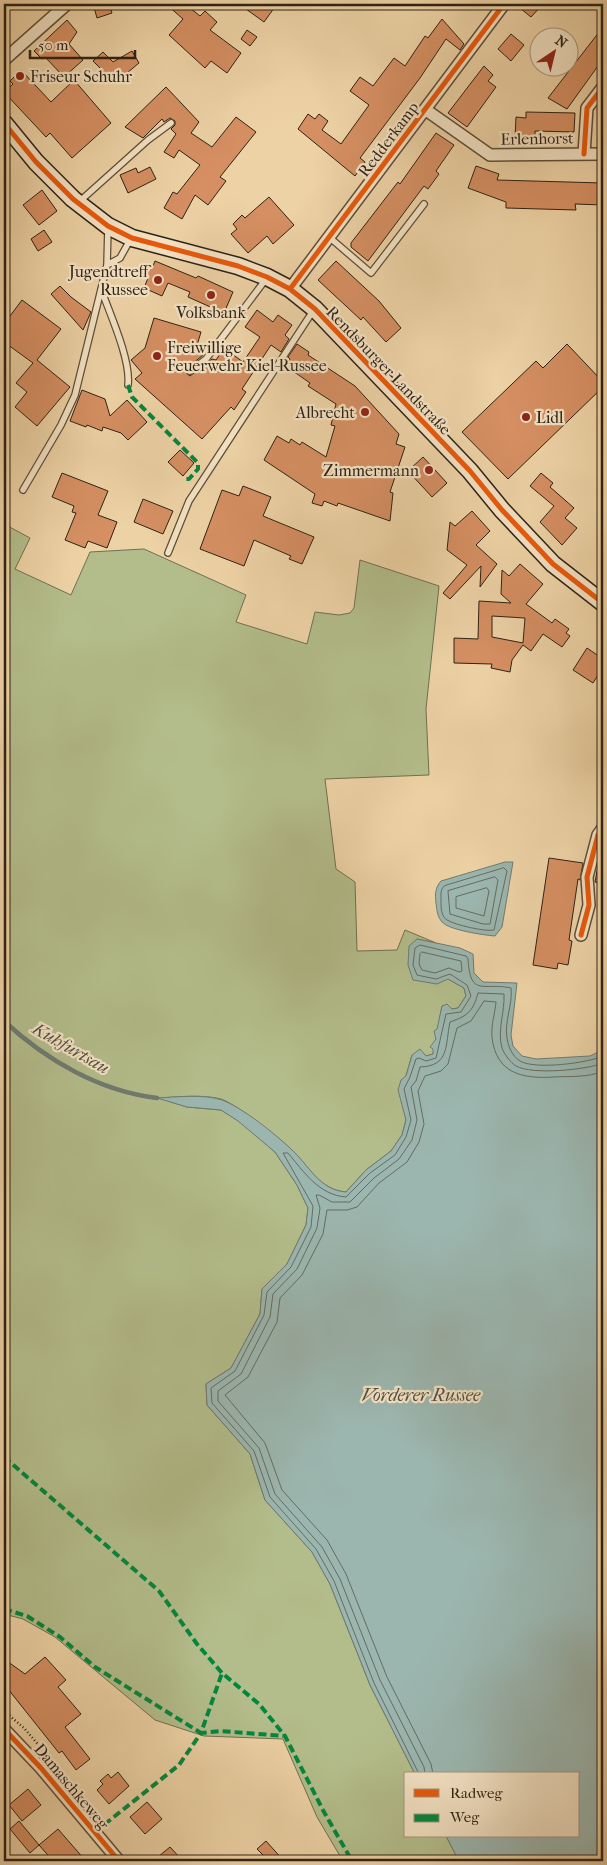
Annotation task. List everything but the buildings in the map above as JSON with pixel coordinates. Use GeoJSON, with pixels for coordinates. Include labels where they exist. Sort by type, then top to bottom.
{"type":"FeatureCollection","features":[{"type":"Feature","properties":{"kind":"street"},"geometry":{"type":"LineString","coordinates":[[4,60],[67,4]]}},
{"type":"Feature","properties":{"kind":"street","name":"Redderkamp"},"geometry":{"type":"LineString","coordinates":[[290,289],[504,4]]}},
{"type":"Feature","properties":{"kind":"street"},"geometry":{"type":"LineString","coordinates":[[584,154],[587,108],[603,88]]}},
{"type":"Feature","properties":{"kind":"street","name":"Erlenhorst"},"geometry":{"type":"LineString","coordinates":[[426,110],[490,155],[603,154]]}},
{"type":"Feature","properties":{"kind":"street","name":"Rendsburger Landstraße"},"geometry":{"type":"LineString","coordinates":[[4,123],[36,162],[77,203],[108,226],[132,238],[238,266],[267,277],[290,289],[314,310],[470,471],[502,510],[553,564],[603,603]]}},
{"type":"Feature","properties":{"kind":"street"},"geometry":{"type":"LineString","coordinates":[[581,935],[589,905],[587,878],[598,835],[603,828]]}},
{"type":"Feature","properties":{"kind":"street","name":"Damaschkeweg"},"geometry":{"type":"LineString","coordinates":[[4,1729],[41,1768],[119,1861]]}},
{"type":"Feature","properties":{"kind":"lane"},"geometry":{"type":"LineString","coordinates":[[77,203],[148,140],[171,123]]}},
{"type":"Feature","properties":{"kind":"lane"},"geometry":{"type":"LineString","coordinates":[[329,237],[371,273],[424,204]]}},
{"type":"Feature","properties":{"kind":"lane"},"geometry":{"type":"LineString","coordinates":[[22,490],[61,425],[75,394],[107,265],[108,226]]}},
{"type":"Feature","properties":{"kind":"lane"},"geometry":{"type":"LineString","coordinates":[[107,265],[120,258],[132,238]]}},
{"type":"Feature","properties":{"kind":"lane"},"geometry":{"type":"LineString","coordinates":[[190,371],[206,359],[267,277]]}},
{"type":"Feature","properties":{"kind":"lane"},"geometry":{"type":"LineString","coordinates":[[101,288],[126,360],[129,374],[128,385]]}},
{"type":"Feature","properties":{"kind":"lane"},"geometry":{"type":"LineString","coordinates":[[168,553],[189,500],[314,310]]}},
{"type":"Feature","properties":{"kind":"green space"},"geometry":{"type":"Polygon","coordinates":[[[4,524],[30,538],[15,569],[71,595],[90,552],[144,549],[246,595],[236,622],[307,644],[315,612],[339,615],[350,613],[354,608],[360,560],[439,586],[426,709],[429,775],[325,779],[336,869],[355,882],[357,951],[397,950],[405,930],[436,943],[417,939],[448,979],[464,988],[466,996],[458,1008],[452,1009],[442,1006],[433,1054],[426,1056],[422,1054],[412,1055],[406,1076],[404,1106],[406,1120],[402,1135],[391,1151],[366,1170],[346,1192],[322,1183],[293,1151],[258,1122],[228,1102],[221,1099],[190,1096],[159,1098],[187,1107],[221,1110],[239,1121],[275,1152],[297,1185],[308,1208],[306,1225],[287,1264],[262,1289],[260,1314],[231,1368],[206,1384],[207,1405],[250,1454],[265,1500],[312,1552],[330,1584],[370,1685],[414,1772],[404,1772],[404,1838],[447,1838],[459,1861],[343,1861],[317,1817],[283,1739],[204,1736],[155,1720],[55,1637],[23,1619],[4,1614],[4,1021],[18,1033],[4,1019],[4,524]]]}},
{"type":"Feature","properties":{"kind":"water"},"geometry":{"type":"Polygon","coordinates":[[[505,862],[513,862],[502,927],[495,936],[459,930],[442,922],[438,913],[436,897],[441,881],[505,862]]]}},
{"type":"Feature","properties":{"kind":"water","name":"Vorderer Russee"},"geometry":{"type":"Polygon","coordinates":[[[417,939],[460,948],[473,954],[474,973],[483,982],[517,983],[511,1035],[513,1046],[522,1056],[536,1059],[590,1056],[603,1050],[603,1861],[459,1861],[447,1838],[580,1838],[580,1772],[414,1772],[370,1685],[330,1584],[312,1552],[265,1500],[250,1454],[207,1405],[206,1384],[231,1368],[260,1314],[262,1289],[287,1264],[306,1225],[308,1208],[297,1185],[275,1152],[238,1121],[221,1110],[187,1107],[157,1098],[190,1096],[222,1100],[249,1115],[276,1136],[297,1155],[321,1182],[329,1187],[346,1192],[366,1170],[391,1151],[402,1135],[406,1120],[398,1090],[401,1080],[406,1076],[412,1055],[420,1049],[426,1056],[433,1054],[433,1049],[430,1047],[436,1039],[434,1031],[437,1029],[442,1006],[447,1004],[452,1009],[458,1008],[466,996],[464,988],[448,979],[437,984],[413,980],[408,965],[409,946],[417,939]]]}},
{"type":"Feature","properties":{"kind":"waterway","name":"Kuhfurtsau"},"geometry":{"type":"LineString","coordinates":[[4,1021],[37,1048],[75,1072],[115,1088],[157,1098]]}},
{"type":"Feature","properties":{"kind":"marked path"},"geometry":{"type":"LineString","coordinates":[[128,385],[132,397],[198,463],[198,469],[189,479],[185,479]]}},
{"type":"Feature","properties":{"kind":"marked path"},"geometry":{"type":"LineString","coordinates":[[4,1457],[159,1591],[197,1644],[222,1673],[259,1704],[285,1736],[324,1812],[352,1861]]}},
{"type":"Feature","properties":{"kind":"marked path"},"geometry":{"type":"LineString","coordinates":[[4,1609],[27,1616],[60,1637],[95,1667],[201,1733],[222,1673]]}},
{"type":"Feature","properties":{"kind":"marked path"},"geometry":{"type":"LineString","coordinates":[[95,1832],[179,1765],[201,1733],[220,1731],[285,1736]]}},
{"type":"Feature","properties":{"kind":"cycle path"},"geometry":{"type":"LineString","coordinates":[[290,289],[504,4]]}},
{"type":"Feature","properties":{"kind":"cycle path"},"geometry":{"type":"LineString","coordinates":[[584,154],[587,108],[603,87]]}},
{"type":"Feature","properties":{"kind":"cycle path"},"geometry":{"type":"LineString","coordinates":[[4,123],[36,162],[73,199],[108,226],[132,238],[238,266],[267,277],[290,289],[315,309],[470,471],[502,510],[553,564],[603,603]]}},
{"type":"Feature","properties":{"kind":"cycle path"},"geometry":{"type":"LineString","coordinates":[[581,935],[589,905],[587,877],[598,835],[603,828]]}},
{"type":"Feature","properties":{"kind":"cycle path"},"geometry":{"type":"LineString","coordinates":[[4,1729],[41,1768],[119,1861]]}},
{"type":"Feature","properties":{"kind":"place","name":"Friseur Schuhr"},"geometry":{"type":"Point","coordinates":[20,76]}},
{"type":"Feature","properties":{"kind":"place","name":"Jugendtreff Russee"},"geometry":{"type":"Point","coordinates":[158,280]}},
{"type":"Feature","properties":{"kind":"place","name":"Volksbank"},"geometry":{"type":"Point","coordinates":[211,295]}},
{"type":"Feature","properties":{"kind":"place","name":"Freiwillige Feuerwehr Kiel-Russee"},"geometry":{"type":"Point","coordinates":[157,356]}},
{"type":"Feature","properties":{"kind":"place","name":"Albrecht"},"geometry":{"type":"Point","coordinates":[365,412]}},
{"type":"Feature","properties":{"kind":"place","name":"Lidl"},"geometry":{"type":"Point","coordinates":[526,417]}},
{"type":"Feature","properties":{"kind":"place","name":"Zimmermann"},"geometry":{"type":"Point","coordinates":[429,470]}}]}
